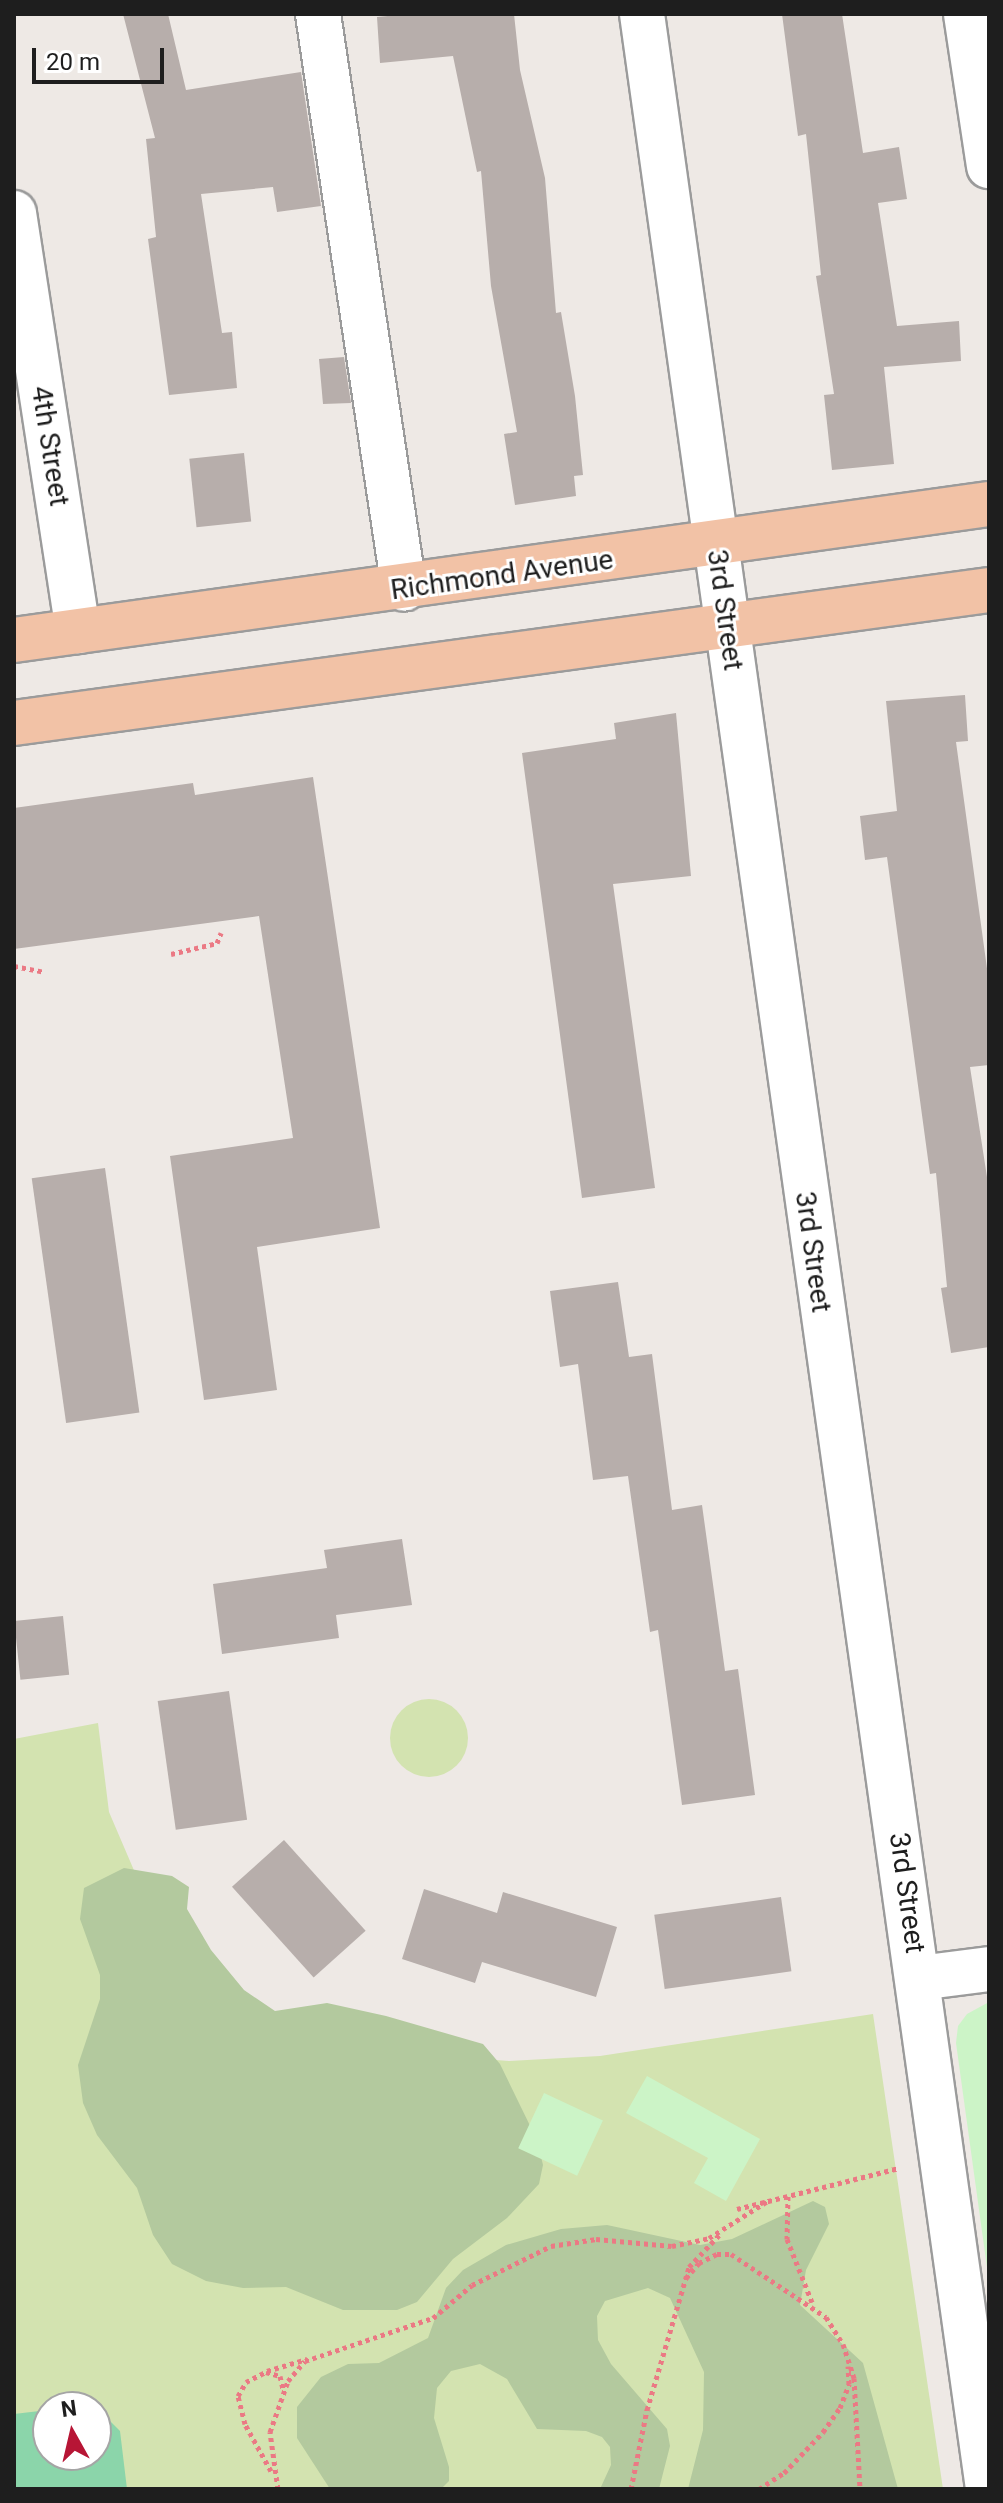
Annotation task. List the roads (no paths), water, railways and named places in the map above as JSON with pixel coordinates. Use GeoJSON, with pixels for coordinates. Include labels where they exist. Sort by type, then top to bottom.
{"type":"FeatureCollection","features":[{"type":"Feature","properties":{"kind":"main road","name":"Richmond Avenue"},"geometry":{"type":"LineString","coordinates":[[14,640],[404,589],[989,504]]}},
{"type":"Feature","properties":{"kind":"main road"},"geometry":{"type":"LineString","coordinates":[[14,723],[989,590]]}},
{"type":"Feature","properties":{"kind":"street"},"geometry":{"type":"LineString","coordinates":[[318,14],[404,589]]}},
{"type":"Feature","properties":{"kind":"street","name":"3rd Street"},"geometry":{"type":"LineString","coordinates":[[642,14],[919,1978],[988,2489]]}},
{"type":"Feature","properties":{"kind":"street"},"geometry":{"type":"LineString","coordinates":[[966,14],[989,166]]}},
{"type":"Feature","properties":{"kind":"street","name":"4th Street"},"geometry":{"type":"LineString","coordinates":[[14,213],[78,631]]}},
{"type":"Feature","properties":{"kind":"street"},"geometry":{"type":"LineString","coordinates":[[919,1978],[989,1969]]}}]}
